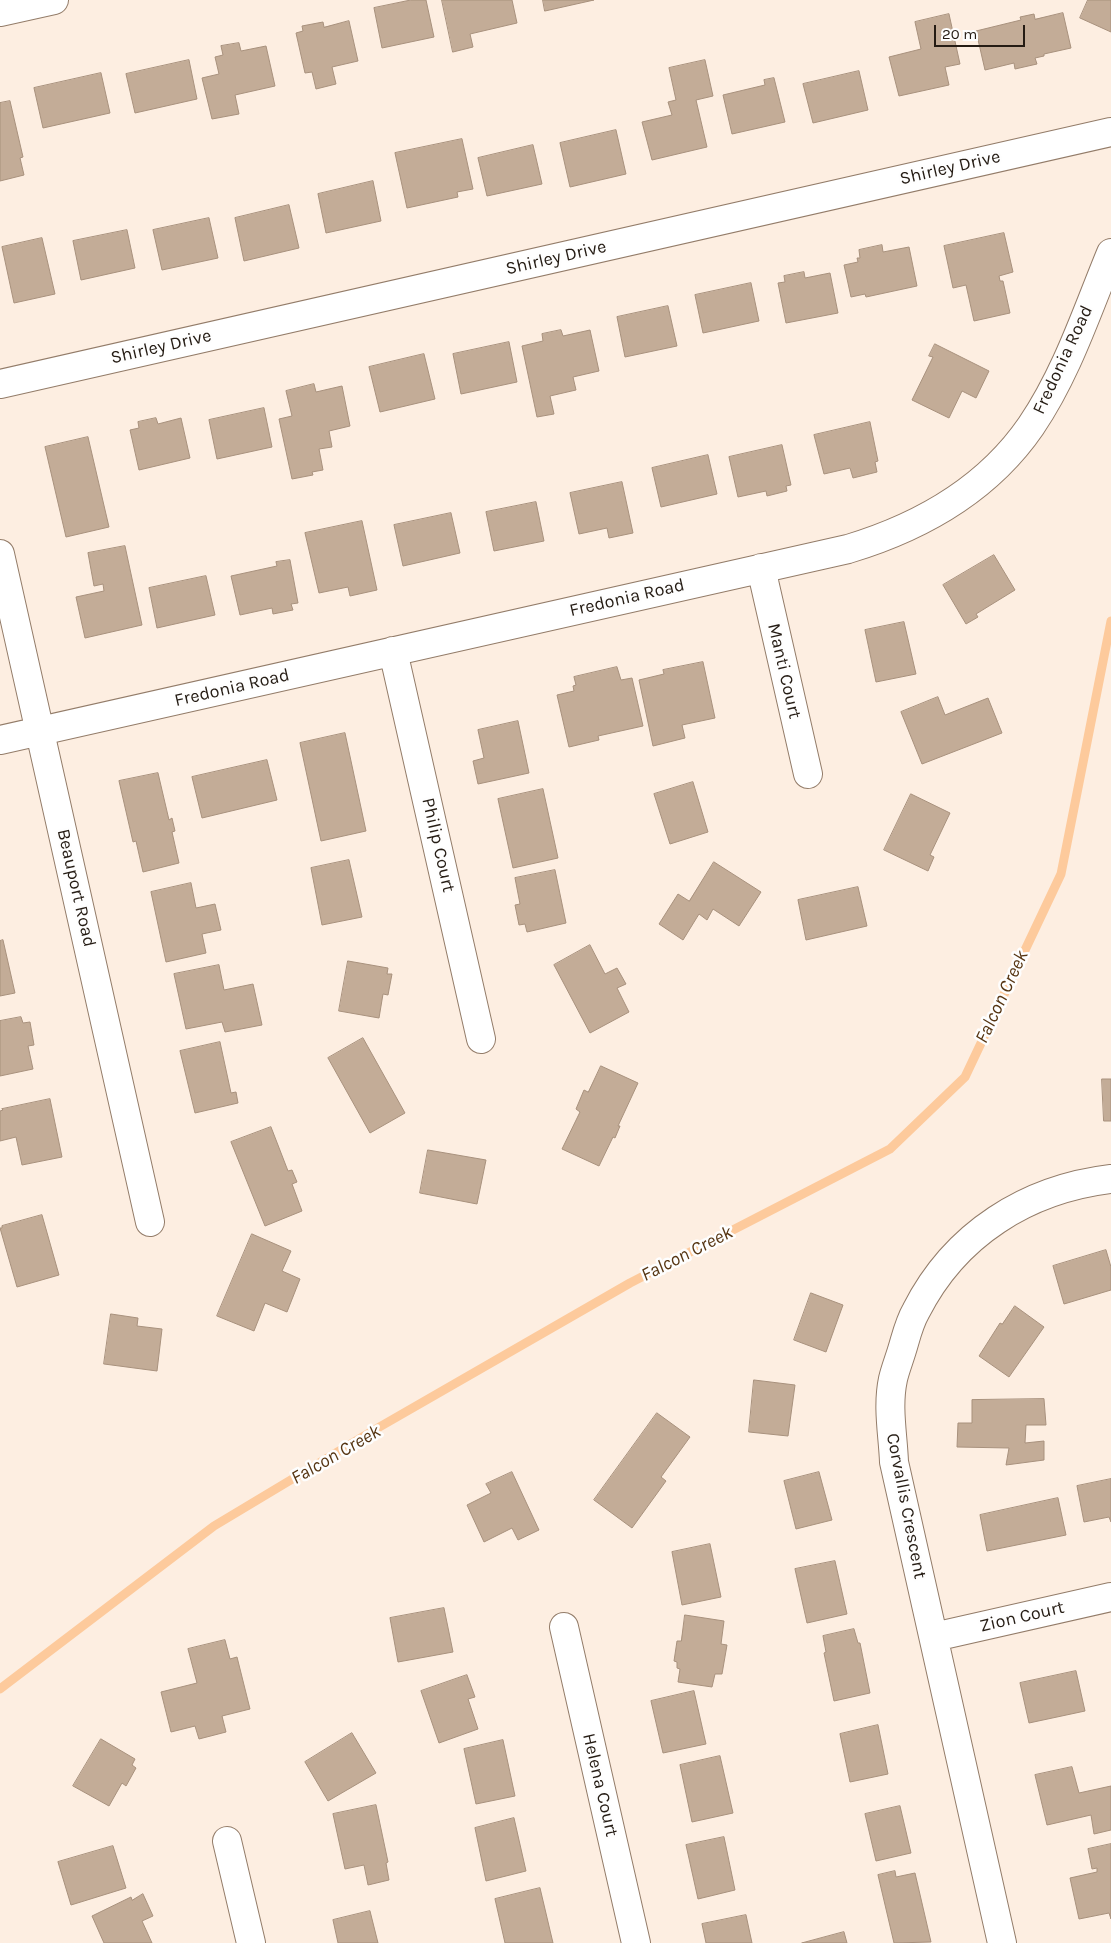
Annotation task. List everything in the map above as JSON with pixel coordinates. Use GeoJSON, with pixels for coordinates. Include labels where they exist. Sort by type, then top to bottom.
{"type":"FeatureCollection","features":[{"type":"Feature","properties":{"kind":"street"},"geometry":{"type":"LineString","coordinates":[[0,12],[54,0]]}},
{"type":"Feature","properties":{"kind":"street","name":"Shirley Drive"},"geometry":{"type":"LineString","coordinates":[[0,384],[1111,132]]}},
{"type":"Feature","properties":{"kind":"street","name":"Fredonia Road"},"geometry":{"type":"LineString","coordinates":[[0,740],[848,548],[887,536],[926,519],[978,484],[1030,427],[1064,366],[1111,253]]}},
{"type":"Feature","properties":{"kind":"street","name":"Beauport Road"},"geometry":{"type":"LineString","coordinates":[[0,554],[150,1222]]}},
{"type":"Feature","properties":{"kind":"street","name":"Manti Court"},"geometry":{"type":"LineString","coordinates":[[761,568],[808,774]]}},
{"type":"Feature","properties":{"kind":"street","name":"Philip Court"},"geometry":{"type":"LineString","coordinates":[[393,651],[481,1039]]}},
{"type":"Feature","properties":{"kind":"street","name":"Corvallis Crescent"},"geometry":{"type":"LineString","coordinates":[[1002,1943],[894,1462],[890,1435],[893,1379],[915,1312],[928,1288],[964,1245],[1008,1211],[1046,1193],[1073,1185],[1111,1179]]}},
{"type":"Feature","properties":{"kind":"street","name":"Zion Court"},"geometry":{"type":"LineString","coordinates":[[934,1637],[1111,1597]]}},
{"type":"Feature","properties":{"kind":"street","name":"Helena Court"},"geometry":{"type":"LineString","coordinates":[[564,1627],[636,1943]]}},
{"type":"Feature","properties":{"kind":"street"},"geometry":{"type":"LineString","coordinates":[[227,1841],[251,1943]]}},
{"type":"Feature","properties":{"kind":"building"},"geometry":{"type":"Polygon","coordinates":[[[411,0],[426,0],[434,37],[382,48],[374,8],[411,0]]]}},
{"type":"Feature","properties":{"kind":"building"},"geometry":{"type":"Polygon","coordinates":[[[442,0],[512,0],[517,23],[470,34],[473,47],[453,52],[442,0]]]}},
{"type":"Feature","properties":{"kind":"building"},"geometry":{"type":"Polygon","coordinates":[[[543,0],[594,0],[545,11],[543,0]]]}},
{"type":"Feature","properties":{"kind":"building"},"geometry":{"type":"Polygon","coordinates":[[[1088,0],[1111,0],[1111,32],[1080,18],[1088,0]]]}},
{"type":"Feature","properties":{"kind":"building"},"geometry":{"type":"Polygon","coordinates":[[[1063,13],[1071,48],[1035,58],[1037,64],[1015,69],[1014,63],[985,70],[976,31],[1021,20],[1020,17],[1034,14],[1035,19],[1063,13]]]}},
{"type":"Feature","properties":{"kind":"building"},"geometry":{"type":"Polygon","coordinates":[[[949,14],[960,64],[945,67],[949,85],[899,96],[889,57],[921,49],[915,22],[949,14]]]}},
{"type":"Feature","properties":{"kind":"building"},"geometry":{"type":"Polygon","coordinates":[[[349,21],[358,61],[332,67],[336,84],[316,89],[312,72],[305,73],[296,33],[303,31],[302,26],[323,22],[324,27],[349,21]]]}},
{"type":"Feature","properties":{"kind":"building"},"geometry":{"type":"Polygon","coordinates":[[[239,43],[241,51],[266,46],[275,86],[235,95],[239,114],[212,119],[202,78],[219,74],[215,57],[223,55],[221,46],[239,43]]]}},
{"type":"Feature","properties":{"kind":"building"},"geometry":{"type":"Polygon","coordinates":[[[189,60],[197,99],[135,113],[126,74],[189,60]]]}},
{"type":"Feature","properties":{"kind":"building"},"geometry":{"type":"Polygon","coordinates":[[[705,60],[713,96],[696,100],[707,147],[652,160],[642,122],[672,115],[668,102],[676,100],[669,68],[705,60]]]}},
{"type":"Feature","properties":{"kind":"building"},"geometry":{"type":"Polygon","coordinates":[[[859,71],[868,110],[813,123],[803,84],[859,71]]]}},
{"type":"Feature","properties":{"kind":"building"},"geometry":{"type":"Polygon","coordinates":[[[101,73],[110,113],[43,128],[34,88],[101,73]]]}},
{"type":"Feature","properties":{"kind":"building"},"geometry":{"type":"Polygon","coordinates":[[[774,78],[785,122],[732,134],[723,95],[765,85],[764,80],[774,78]]]}},
{"type":"Feature","properties":{"kind":"building"},"geometry":{"type":"Polygon","coordinates":[[[10,101],[23,157],[20,158],[24,175],[0,181],[0,103],[10,101]]]}},
{"type":"Feature","properties":{"kind":"building"},"geometry":{"type":"Polygon","coordinates":[[[616,130],[626,174],[570,187],[560,143],[616,130]]]}},
{"type":"Feature","properties":{"kind":"building"},"geometry":{"type":"Polygon","coordinates":[[[462,139],[473,189],[457,192],[458,197],[407,208],[395,153],[462,139]]]}},
{"type":"Feature","properties":{"kind":"building"},"geometry":{"type":"Polygon","coordinates":[[[533,145],[542,184],[487,196],[478,158],[533,145]]]}},
{"type":"Feature","properties":{"kind":"building"},"geometry":{"type":"Polygon","coordinates":[[[373,181],[381,221],[326,233],[318,194],[373,181]]]}},
{"type":"Feature","properties":{"kind":"building"},"geometry":{"type":"Polygon","coordinates":[[[289,205],[299,248],[244,261],[235,218],[289,205]]]}},
{"type":"Feature","properties":{"kind":"building"},"geometry":{"type":"Polygon","coordinates":[[[209,218],[218,258],[162,270],[153,230],[209,218]]]}},
{"type":"Feature","properties":{"kind":"building"},"geometry":{"type":"Polygon","coordinates":[[[127,230],[135,268],[81,280],[73,241],[127,230]]]}},
{"type":"Feature","properties":{"kind":"building"},"geometry":{"type":"Polygon","coordinates":[[[1004,233],[1013,272],[999,276],[1000,281],[1003,281],[1010,313],[974,321],[966,285],[953,288],[944,246],[1004,233]]]}},
{"type":"Feature","properties":{"kind":"building"},"geometry":{"type":"Polygon","coordinates":[[[42,238],[55,294],[14,303],[2,247],[42,238]]]}},
{"type":"Feature","properties":{"kind":"building"},"geometry":{"type":"Polygon","coordinates":[[[882,245],[883,252],[909,247],[917,286],[866,297],[865,294],[851,297],[844,265],[858,262],[857,258],[860,258],[859,250],[882,245]]]}},
{"type":"Feature","properties":{"kind":"building"},"geometry":{"type":"Polygon","coordinates":[[[804,272],[805,278],[830,273],[838,313],[786,323],[778,283],[785,282],[784,276],[804,272]]]}},
{"type":"Feature","properties":{"kind":"building"},"geometry":{"type":"Polygon","coordinates":[[[751,283],[759,321],[703,333],[695,295],[751,283]]]}},
{"type":"Feature","properties":{"kind":"building"},"geometry":{"type":"Polygon","coordinates":[[[668,306],[677,346],[625,357],[617,317],[668,306]]]}},
{"type":"Feature","properties":{"kind":"building"},"geometry":{"type":"Polygon","coordinates":[[[561,330],[563,336],[590,330],[599,371],[573,377],[576,390],[550,396],[554,414],[537,417],[522,346],[543,341],[542,334],[561,330]]]}},
{"type":"Feature","properties":{"kind":"building"},"geometry":{"type":"Polygon","coordinates":[[[509,342],[517,382],[461,394],[453,354],[509,342]]]}},
{"type":"Feature","properties":{"kind":"building"},"geometry":{"type":"Polygon","coordinates":[[[935,344],[989,371],[976,398],[962,391],[949,418],[912,400],[933,357],[929,356],[935,344]]]}},
{"type":"Feature","properties":{"kind":"building"},"geometry":{"type":"Polygon","coordinates":[[[424,354],[435,399],[380,412],[369,367],[424,354]]]}},
{"type":"Feature","properties":{"kind":"building"},"geometry":{"type":"Polygon","coordinates":[[[314,384],[316,392],[342,386],[350,426],[329,431],[332,447],[319,449],[323,470],[312,472],[313,475],[292,479],[279,419],[292,416],[286,391],[314,384]]]}},
{"type":"Feature","properties":{"kind":"building"},"geometry":{"type":"Polygon","coordinates":[[[264,408],[272,447],[217,459],[209,420],[264,408]]]}},
{"type":"Feature","properties":{"kind":"building"},"geometry":{"type":"Polygon","coordinates":[[[156,418],[158,424],[181,418],[190,458],[139,470],[130,430],[139,428],[138,422],[156,418]]]}},
{"type":"Feature","properties":{"kind":"building"},"geometry":{"type":"Polygon","coordinates":[[[870,422],[878,461],[875,462],[877,472],[853,478],[850,468],[824,474],[814,435],[870,422]]]}},
{"type":"Feature","properties":{"kind":"building"},"geometry":{"type":"Polygon","coordinates":[[[88,437],[109,527],[66,537],[45,447],[88,437]]]}},
{"type":"Feature","properties":{"kind":"building"},"geometry":{"type":"Polygon","coordinates":[[[782,445],[791,485],[786,486],[787,491],[767,496],[766,491],[738,497],[729,457],[782,445]]]}},
{"type":"Feature","properties":{"kind":"building"},"geometry":{"type":"Polygon","coordinates":[[[708,455],[717,494],[661,507],[652,468],[708,455]]]}},
{"type":"Feature","properties":{"kind":"building"},"geometry":{"type":"Polygon","coordinates":[[[622,482],[633,533],[609,538],[607,528],[579,534],[570,493],[622,482]]]}},
{"type":"Feature","properties":{"kind":"building"},"geometry":{"type":"Polygon","coordinates":[[[536,502],[544,541],[494,551],[486,512],[536,502]]]}},
{"type":"Feature","properties":{"kind":"building"},"geometry":{"type":"Polygon","coordinates":[[[451,513],[460,553],[403,566],[394,525],[451,513]]]}},
{"type":"Feature","properties":{"kind":"building"},"geometry":{"type":"Polygon","coordinates":[[[362,521],[377,590],[350,596],[348,587],[319,593],[305,533],[362,521]]]}},
{"type":"Feature","properties":{"kind":"building"},"geometry":{"type":"Polygon","coordinates":[[[125,546],[142,625],[85,638],[76,597],[104,591],[103,584],[94,586],[88,553],[125,546]]]}},
{"type":"Feature","properties":{"kind":"building"},"geometry":{"type":"Polygon","coordinates":[[[994,555],[1015,590],[976,614],[978,617],[966,624],[943,585],[994,555]]]}},
{"type":"Feature","properties":{"kind":"building"},"geometry":{"type":"Polygon","coordinates":[[[290,560],[298,603],[291,604],[293,610],[273,614],[272,608],[240,615],[231,576],[277,566],[276,562],[290,560]]]}},
{"type":"Feature","properties":{"kind":"building"},"geometry":{"type":"Polygon","coordinates":[[[206,576],[215,615],[157,628],[149,588],[206,576]]]}},
{"type":"Feature","properties":{"kind":"building"},"geometry":{"type":"Polygon","coordinates":[[[904,622],[916,674],[876,682],[865,630],[904,622]]]}},
{"type":"Feature","properties":{"kind":"building"},"geometry":{"type":"Polygon","coordinates":[[[703,662],[715,718],[682,725],[685,738],[653,746],[639,680],[664,674],[663,670],[703,662]]]}},
{"type":"Feature","properties":{"kind":"building"},"geometry":{"type":"Polygon","coordinates":[[[617,667],[621,680],[632,678],[643,726],[598,736],[599,740],[569,747],[557,695],[574,691],[573,686],[576,685],[574,677],[617,667]]]}},
{"type":"Feature","properties":{"kind":"building"},"geometry":{"type":"Polygon","coordinates":[[[938,697],[945,715],[988,698],[1002,733],[922,764],[901,712],[938,697]]]}},
{"type":"Feature","properties":{"kind":"building"},"geometry":{"type":"Polygon","coordinates":[[[518,721],[529,773],[478,784],[473,761],[484,758],[478,730],[518,721]]]}},
{"type":"Feature","properties":{"kind":"building"},"geometry":{"type":"Polygon","coordinates":[[[345,733],[366,831],[321,841],[300,743],[345,733]]]}},
{"type":"Feature","properties":{"kind":"building"},"geometry":{"type":"Polygon","coordinates":[[[267,760],[277,800],[202,818],[192,777],[267,760]]]}},
{"type":"Feature","properties":{"kind":"building"},"geometry":{"type":"Polygon","coordinates":[[[158,773],[169,820],[172,818],[175,831],[172,832],[179,863],[143,872],[136,841],[133,842],[119,781],[158,773]]]}},
{"type":"Feature","properties":{"kind":"building"},"geometry":{"type":"Polygon","coordinates":[[[693,782],[708,832],[670,844],[654,794],[693,782]]]}},
{"type":"Feature","properties":{"kind":"building"},"geometry":{"type":"Polygon","coordinates":[[[543,789],[558,858],[513,868],[498,799],[543,789]]]}},
{"type":"Feature","properties":{"kind":"building"},"geometry":{"type":"Polygon","coordinates":[[[911,794],[950,813],[930,855],[934,857],[928,871],[884,850],[911,794]]]}},
{"type":"Feature","properties":{"kind":"building"},"geometry":{"type":"Polygon","coordinates":[[[349,860],[362,917],[322,925],[311,868],[349,860]]]}},
{"type":"Feature","properties":{"kind":"building"},"geometry":{"type":"Polygon","coordinates":[[[714,862],[761,892],[739,926],[713,909],[707,920],[699,914],[683,940],[659,924],[678,894],[689,901],[714,862]]]}},
{"type":"Feature","properties":{"kind":"building"},"geometry":{"type":"Polygon","coordinates":[[[555,870],[566,923],[527,932],[525,924],[519,925],[515,905],[520,904],[515,878],[555,870]]]}},
{"type":"Feature","properties":{"kind":"building"},"geometry":{"type":"Polygon","coordinates":[[[191,883],[196,908],[215,904],[221,930],[202,934],[206,953],[166,962],[151,892],[191,883]]]}},
{"type":"Feature","properties":{"kind":"building"},"geometry":{"type":"Polygon","coordinates":[[[858,887],[867,926],[806,940],[798,900],[858,887]]]}},
{"type":"Feature","properties":{"kind":"building"},"geometry":{"type":"Polygon","coordinates":[[[3,940],[15,993],[0,996],[0,941],[3,940]]]}},
{"type":"Feature","properties":{"kind":"building"},"geometry":{"type":"Polygon","coordinates":[[[590,945],[605,974],[617,968],[626,984],[617,988],[629,1012],[590,1033],[554,965],[590,945]]]}},
{"type":"Feature","properties":{"kind":"building"},"geometry":{"type":"Polygon","coordinates":[[[348,961],[388,968],[387,974],[392,974],[388,995],[383,994],[379,1018],[339,1011],[348,961]]]}},
{"type":"Feature","properties":{"kind":"building"},"geometry":{"type":"Polygon","coordinates":[[[219,965],[224,990],[253,984],[262,1025],[225,1032],[222,1022],[186,1029],[174,974],[219,965]]]}},
{"type":"Feature","properties":{"kind":"building"},"geometry":{"type":"Polygon","coordinates":[[[21,1017],[23,1023],[30,1022],[34,1045],[28,1046],[33,1069],[0,1076],[0,1021],[21,1017]]]}},
{"type":"Feature","properties":{"kind":"building"},"geometry":{"type":"Polygon","coordinates":[[[363,1038],[405,1113],[370,1133],[328,1058],[363,1038]]]}},
{"type":"Feature","properties":{"kind":"building"},"geometry":{"type":"Polygon","coordinates":[[[220,1042],[231,1093],[236,1092],[238,1103],[195,1113],[180,1051],[220,1042]]]}},
{"type":"Feature","properties":{"kind":"building"},"geometry":{"type":"Polygon","coordinates":[[[601,1066],[638,1083],[618,1126],[620,1126],[615,1138],[613,1137],[599,1166],[562,1149],[580,1112],[576,1109],[584,1090],[588,1092],[601,1066]]]}},
{"type":"Feature","properties":{"kind":"building"},"geometry":{"type":"Polygon","coordinates":[[[1102,1079],[1111,1079],[1111,1121],[1104,1121],[1102,1079]]]}},
{"type":"Feature","properties":{"kind":"building"},"geometry":{"type":"Polygon","coordinates":[[[50,1099],[62,1157],[22,1165],[16,1137],[0,1141],[0,1111],[50,1099]]]}},
{"type":"Feature","properties":{"kind":"building"},"geometry":{"type":"Polygon","coordinates":[[[271,1127],[288,1171],[292,1170],[297,1182],[292,1184],[302,1211],[265,1226],[231,1142],[271,1127]]]}},
{"type":"Feature","properties":{"kind":"building"},"geometry":{"type":"Polygon","coordinates":[[[428,1150],[486,1160],[477,1204],[420,1193],[428,1150]]]}},
{"type":"Feature","properties":{"kind":"building"},"geometry":{"type":"Polygon","coordinates":[[[42,1215],[59,1275],[17,1287],[0,1228],[42,1215]]]}},
{"type":"Feature","properties":{"kind":"building"},"geometry":{"type":"Polygon","coordinates":[[[252,1234],[291,1251],[282,1271],[300,1279],[287,1312],[265,1303],[254,1331],[217,1316],[252,1234]]]}},
{"type":"Feature","properties":{"kind":"building"},"geometry":{"type":"Polygon","coordinates":[[[1106,1250],[1111,1267],[1111,1290],[1064,1304],[1053,1266],[1106,1250]]]}},
{"type":"Feature","properties":{"kind":"building"},"geometry":{"type":"Polygon","coordinates":[[[811,1293],[843,1305],[826,1352],[794,1340],[811,1293]]]}},
{"type":"Feature","properties":{"kind":"building"},"geometry":{"type":"Polygon","coordinates":[[[1015,1306],[1044,1327],[1009,1377],[979,1356],[1000,1323],[1002,1324],[1015,1306]]]}},
{"type":"Feature","properties":{"kind":"building"},"geometry":{"type":"Polygon","coordinates":[[[111,1314],[138,1318],[137,1326],[162,1329],[157,1371],[104,1364],[111,1314]]]}},
{"type":"Feature","properties":{"kind":"building"},"geometry":{"type":"Polygon","coordinates":[[[754,1380],[795,1385],[788,1436],[749,1432],[754,1380]]]}},
{"type":"Feature","properties":{"kind":"building"},"geometry":{"type":"Polygon","coordinates":[[[1044,1399],[1046,1425],[1026,1425],[1025,1443],[1044,1441],[1044,1460],[1006,1465],[1009,1448],[957,1447],[958,1423],[972,1423],[972,1400],[1044,1399]]]}},
{"type":"Feature","properties":{"kind":"building"},"geometry":{"type":"Polygon","coordinates":[[[657,1413],[690,1437],[661,1477],[666,1481],[632,1528],[594,1500],[657,1413]]]}},
{"type":"Feature","properties":{"kind":"building"},"geometry":{"type":"Polygon","coordinates":[[[512,1472],[539,1530],[518,1540],[512,1528],[484,1542],[467,1505],[491,1493],[486,1484],[512,1472]]]}},
{"type":"Feature","properties":{"kind":"building"},"geometry":{"type":"Polygon","coordinates":[[[819,1472],[832,1520],[796,1529],[784,1481],[819,1472]]]}},
{"type":"Feature","properties":{"kind":"building"},"geometry":{"type":"Polygon","coordinates":[[[1111,1479],[1111,1522],[1109,1517],[1084,1522],[1077,1486],[1111,1479]]]}},
{"type":"Feature","properties":{"kind":"building"},"geometry":{"type":"Polygon","coordinates":[[[1058,1498],[1066,1535],[987,1551],[980,1515],[1058,1498]]]}},
{"type":"Feature","properties":{"kind":"building"},"geometry":{"type":"Polygon","coordinates":[[[710,1544],[721,1597],[682,1605],[672,1552],[710,1544]]]}},
{"type":"Feature","properties":{"kind":"building"},"geometry":{"type":"Polygon","coordinates":[[[835,1561],[847,1614],[807,1623],[795,1569],[835,1561]]]}},
{"type":"Feature","properties":{"kind":"building"},"geometry":{"type":"Polygon","coordinates":[[[444,1608],[453,1652],[398,1662],[390,1618],[444,1608]]]}},
{"type":"Feature","properties":{"kind":"building"},"geometry":{"type":"Polygon","coordinates":[[[685,1615],[724,1621],[721,1644],[727,1645],[722,1674],[715,1674],[712,1687],[678,1682],[680,1669],[677,1668],[677,1662],[674,1661],[677,1641],[681,1641],[685,1615]]]}},
{"type":"Feature","properties":{"kind":"building"},"geometry":{"type":"Polygon","coordinates":[[[854,1629],[858,1643],[860,1643],[870,1693],[834,1701],[824,1653],[826,1652],[823,1636],[854,1629]]]}},
{"type":"Feature","properties":{"kind":"building"},"geometry":{"type":"Polygon","coordinates":[[[225,1640],[230,1659],[237,1657],[250,1709],[222,1716],[226,1732],[199,1739],[195,1726],[171,1732],[161,1692],[197,1683],[188,1649],[225,1640]]]}},
{"type":"Feature","properties":{"kind":"building"},"geometry":{"type":"Polygon","coordinates":[[[1076,1671],[1085,1711],[1029,1723],[1020,1683],[1076,1671]]]}},
{"type":"Feature","properties":{"kind":"building"},"geometry":{"type":"Polygon","coordinates":[[[467,1675],[475,1697],[468,1699],[478,1729],[439,1743],[421,1691],[467,1675]]]}},
{"type":"Feature","properties":{"kind":"building"},"geometry":{"type":"Polygon","coordinates":[[[694,1691],[706,1744],[663,1753],[651,1701],[694,1691]]]}},
{"type":"Feature","properties":{"kind":"building"},"geometry":{"type":"Polygon","coordinates":[[[878,1725],[888,1774],[850,1782],[840,1734],[878,1725]]]}},
{"type":"Feature","properties":{"kind":"building"},"geometry":{"type":"Polygon","coordinates":[[[352,1733],[376,1773],[328,1801],[305,1762],[352,1733]]]}},
{"type":"Feature","properties":{"kind":"building"},"geometry":{"type":"Polygon","coordinates":[[[101,1739],[135,1759],[132,1765],[136,1768],[126,1786],[122,1783],[109,1806],[73,1786],[101,1739]]]}},
{"type":"Feature","properties":{"kind":"building"},"geometry":{"type":"Polygon","coordinates":[[[503,1740],[515,1796],[476,1804],[464,1749],[503,1740]]]}},
{"type":"Feature","properties":{"kind":"building"},"geometry":{"type":"Polygon","coordinates":[[[720,1756],[733,1813],[692,1822],[680,1765],[720,1756]]]}},
{"type":"Feature","properties":{"kind":"building"},"geometry":{"type":"Polygon","coordinates":[[[1072,1767],[1079,1793],[1111,1786],[1111,1830],[1094,1834],[1091,1815],[1047,1825],[1035,1775],[1072,1767]]]}},
{"type":"Feature","properties":{"kind":"building"},"geometry":{"type":"Polygon","coordinates":[[[376,1805],[388,1862],[386,1863],[389,1880],[368,1885],[364,1865],[345,1869],[333,1814],[376,1805]]]}},
{"type":"Feature","properties":{"kind":"building"},"geometry":{"type":"Polygon","coordinates":[[[900,1806],[911,1853],[876,1861],[865,1814],[900,1806]]]}},
{"type":"Feature","properties":{"kind":"building"},"geometry":{"type":"Polygon","coordinates":[[[514,1818],[526,1871],[486,1881],[475,1828],[514,1818]]]}},
{"type":"Feature","properties":{"kind":"building"},"geometry":{"type":"Polygon","coordinates":[[[724,1837],[735,1890],[698,1899],[686,1845],[724,1837]]]}},
{"type":"Feature","properties":{"kind":"building"},"geometry":{"type":"Polygon","coordinates":[[[1111,1844],[1111,1919],[1109,1913],[1079,1919],[1070,1878],[1097,1872],[1097,1868],[1092,1869],[1088,1849],[1111,1844]]]}},
{"type":"Feature","properties":{"kind":"building"},"geometry":{"type":"Polygon","coordinates":[[[113,1846],[126,1888],[71,1905],[58,1862],[113,1846]]]}},
{"type":"Feature","properties":{"kind":"building"},"geometry":{"type":"Polygon","coordinates":[[[895,1871],[896,1877],[915,1873],[931,1942],[894,1943],[878,1875],[895,1871]]]}},
{"type":"Feature","properties":{"kind":"building"},"geometry":{"type":"Polygon","coordinates":[[[540,1888],[553,1943],[505,1943],[495,1899],[540,1888]]]}},
{"type":"Feature","properties":{"kind":"building"},"geometry":{"type":"Polygon","coordinates":[[[143,1894],[153,1916],[142,1921],[152,1943],[104,1943],[92,1916],[131,1897],[132,1900],[143,1894]]]}},
{"type":"Feature","properties":{"kind":"building"},"geometry":{"type":"Polygon","coordinates":[[[370,1911],[378,1943],[338,1943],[333,1920],[370,1911]]]}},
{"type":"Feature","properties":{"kind":"building"},"geometry":{"type":"Polygon","coordinates":[[[746,1915],[752,1943],[706,1943],[702,1924],[746,1915]]]}},
{"type":"Feature","properties":{"kind":"building"},"geometry":{"type":"Polygon","coordinates":[[[844,1932],[847,1943],[802,1943],[844,1932]]]}},
{"type":"Feature","properties":{"kind":"waterway","name":"Falcon Creek"},"geometry":{"type":"LineString","coordinates":[[0,1689],[214,1526],[369,1433],[630,1283],[890,1149],[965,1077],[1061,874],[1111,621]]}}]}
